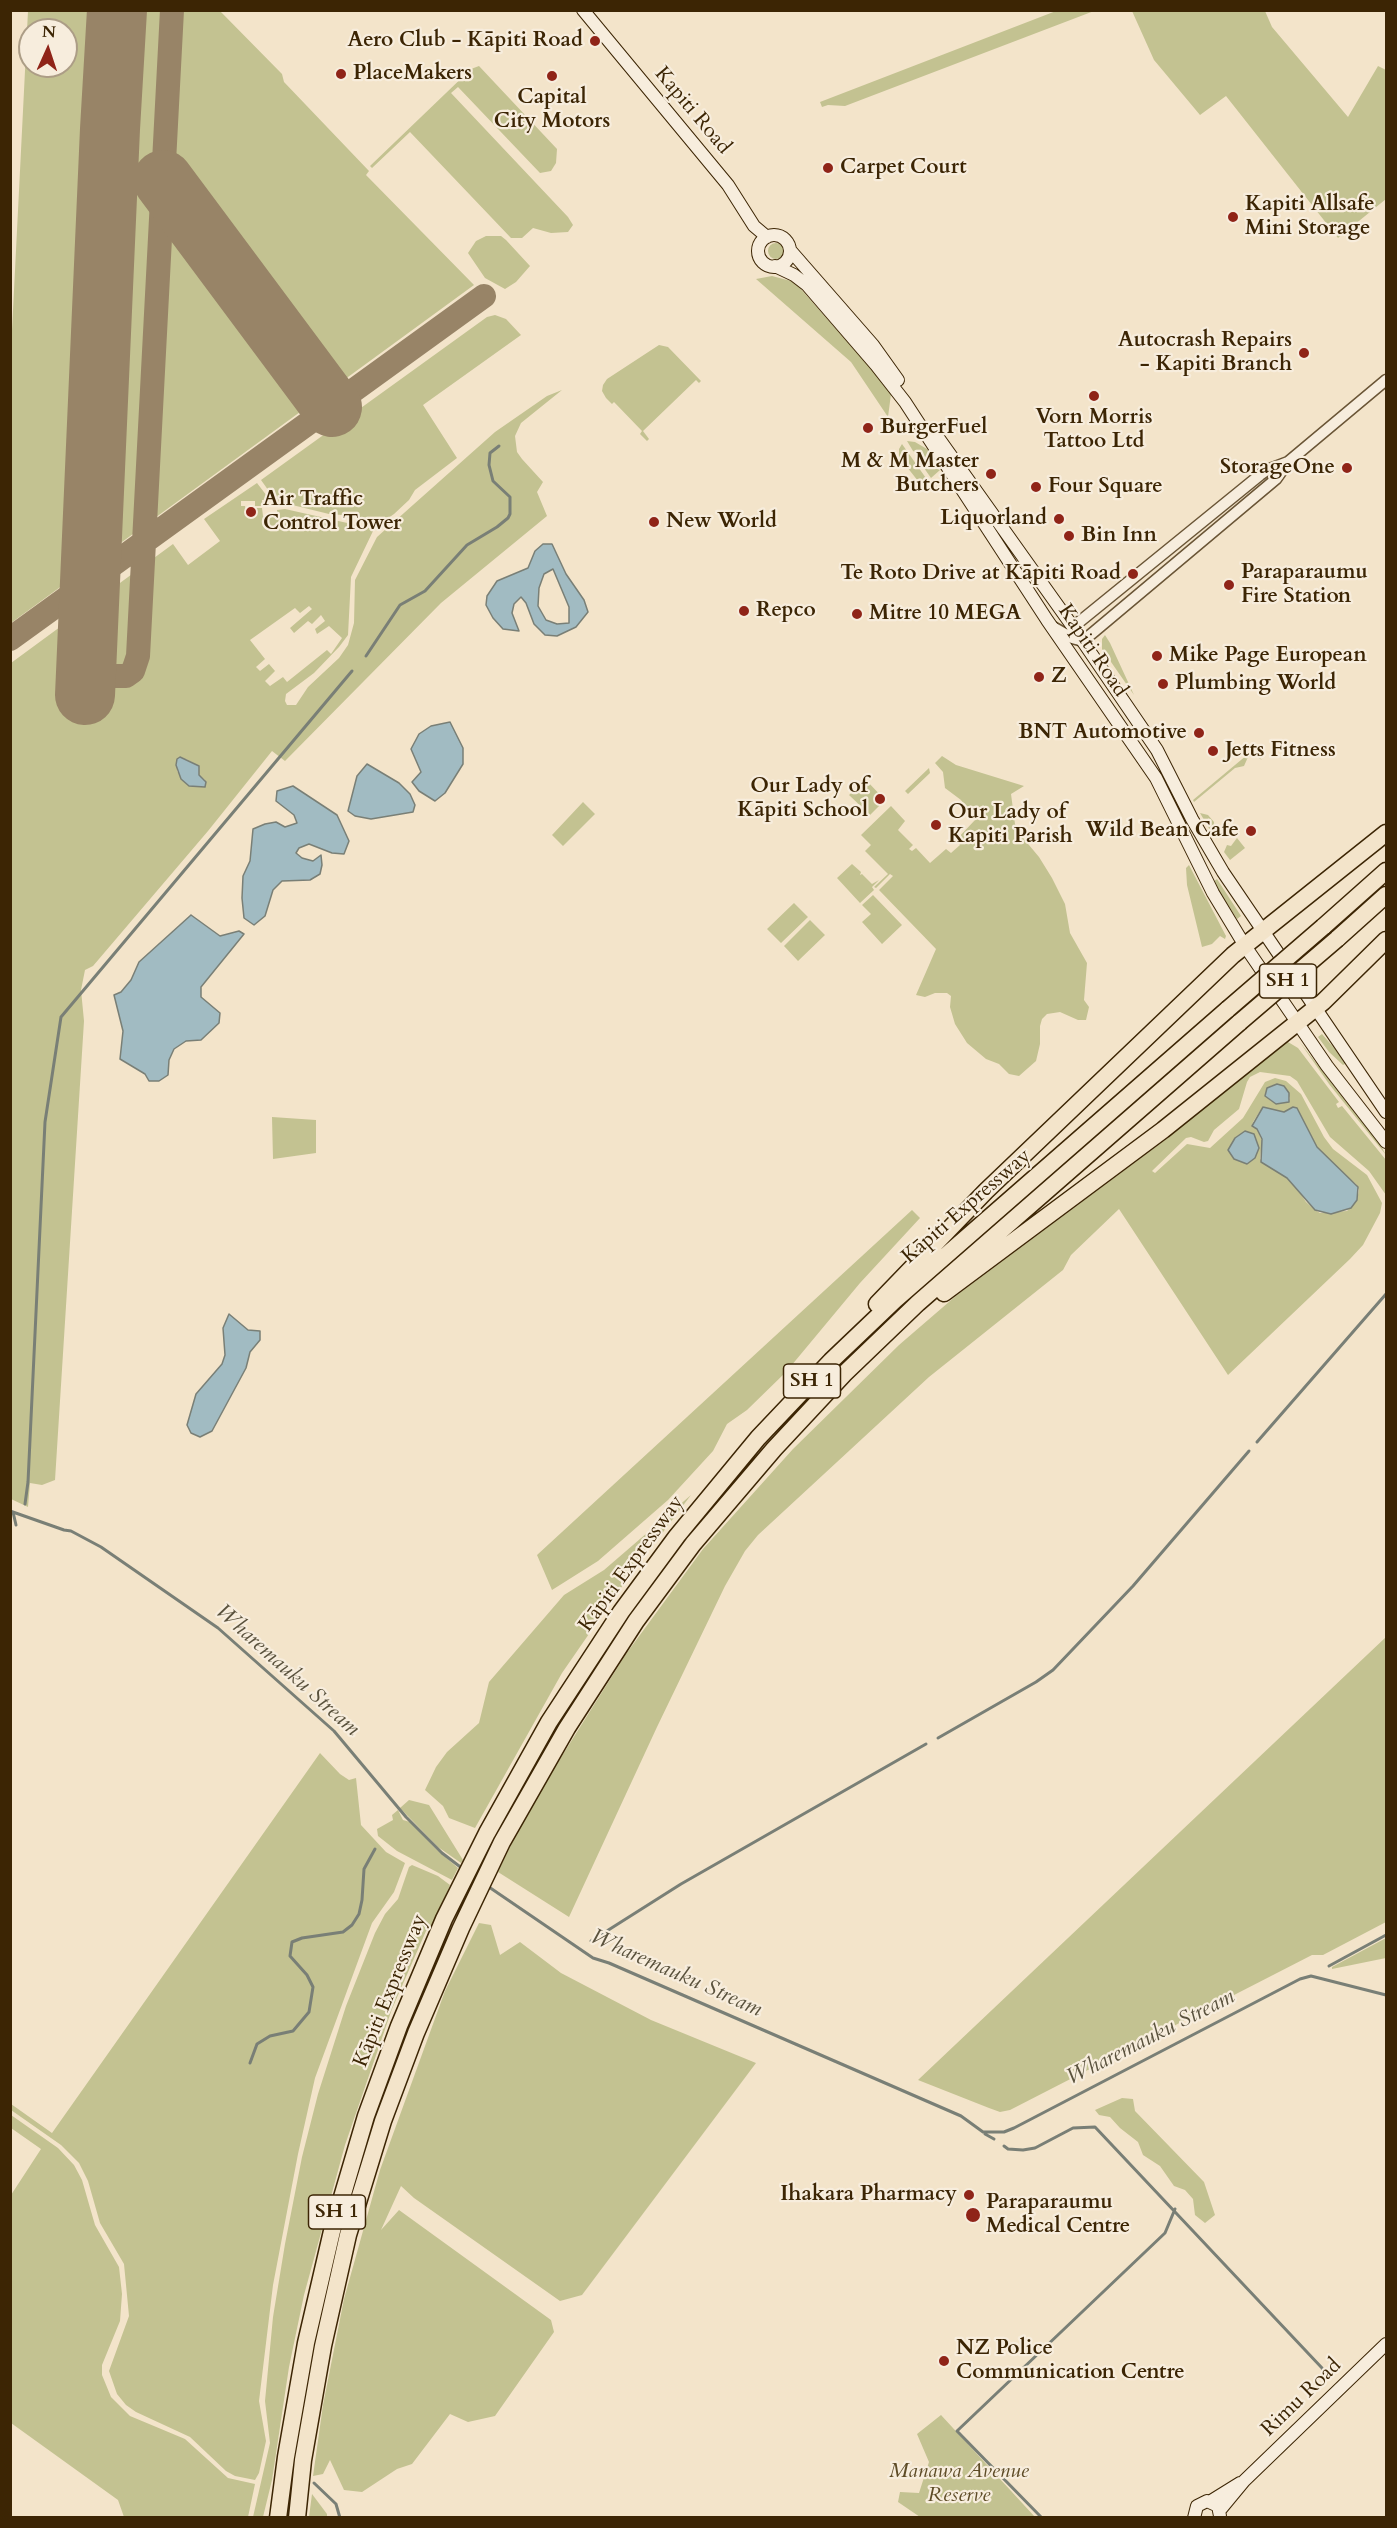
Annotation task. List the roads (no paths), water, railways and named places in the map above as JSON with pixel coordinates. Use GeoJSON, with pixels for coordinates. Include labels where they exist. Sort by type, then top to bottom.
{"type":"FeatureCollection","features":[{"type":"Feature","properties":{"kind":"highway"},"geometry":{"type":"LineString","coordinates":[[831,1361],[881,1299],[986,1191],[1245,946],[1386,833]]}},
{"type":"Feature","properties":{"kind":"highway","name":"Kāpiti Expressway"},"geometry":{"type":"LineString","coordinates":[[278,2517],[306,2343],[332,2231],[370,2106],[399,2026],[444,1919],[487,1833],[549,1722],[621,1612],[677,1536],[758,1438],[831,1361],[922,1277],[1386,871]]}},
{"type":"Feature","properties":{"kind":"highway","name":"Kāpiti Expressway"},"geometry":{"type":"LineString","coordinates":[[297,2517],[303,2460],[323,2346],[348,2235],[383,2121],[416,2033],[502,1842],[567,1728],[636,1622],[693,1544],[774,1449],[867,1352],[918,1303],[1386,895]]}},
{"type":"Feature","properties":{"kind":"highway"},"geometry":{"type":"LineString","coordinates":[[867,1352],[1163,1130],[1314,1009],[1386,940]]}},
{"type":"Feature","properties":{"kind":"main road","name":"Kapiti Road"},"geometry":{"type":"LineString","coordinates":[[583,10],[728,185],[754,226],[767,237]]}},
{"type":"Feature","properties":{"kind":"main road"},"geometry":{"type":"LineString","coordinates":[[767,237],[782,237],[788,244],[790,250],[786,261],[775,266],[766,264],[759,256],[761,243],[767,237]]}},
{"type":"Feature","properties":{"kind":"main road","name":"Kapiti Road"},"geometry":{"type":"LineString","coordinates":[[790,250],[873,345],[1157,750],[1201,835],[1263,933],[1386,1112]]}},
{"type":"Feature","properties":{"kind":"main road","name":"Kapiti Road"},"geometry":{"type":"LineString","coordinates":[[775,266],[794,275],[807,285],[876,365],[938,451],[1050,624],[1156,778],[1213,893],[1245,946],[1296,1023],[1386,1142]]}},
{"type":"Feature","properties":{"kind":"main road"},"geometry":{"type":"LineString","coordinates":[[873,345],[876,365]]}},
{"type":"Feature","properties":{"kind":"main road","name":"Rimu Road"},"geometry":{"type":"LineString","coordinates":[[1194,2517],[1197,2506],[1204,2501],[1217,2510],[1386,2344]]}},
{"type":"Feature","properties":{"kind":"street"},"geometry":{"type":"LineString","coordinates":[[1050,624],[1076,635],[1107,621],[1276,480],[1288,462],[1386,380]]}},
{"type":"Feature","properties":{"kind":"street"},"geometry":{"type":"LineString","coordinates":[[1078,665],[1076,635],[1108,599],[1267,470],[1288,462]]}},
{"type":"Feature","properties":{"kind":"street"},"geometry":{"type":"LineString","coordinates":[[1187,534],[1197,545]]}},
{"type":"Feature","properties":{"kind":"street"},"geometry":{"type":"LineString","coordinates":[[1107,621],[1105,605],[1108,599]]}},
{"type":"Feature","properties":{"kind":"water"},"geometry":{"type":"Polygon","coordinates":[[[543,544],[552,544],[566,574],[584,600],[588,612],[576,627],[557,636],[545,635],[534,624],[526,603],[521,597],[514,604],[512,613],[519,631],[503,629],[493,618],[486,605],[487,596],[497,581],[528,568],[535,551],[543,544]],[[553,569],[544,574],[539,588],[538,606],[546,620],[557,624],[569,623],[569,607],[553,569]]]}},
{"type":"Feature","properties":{"kind":"water"},"geometry":{"type":"Polygon","coordinates":[[[450,722],[463,748],[463,764],[445,793],[435,801],[419,791],[412,782],[421,772],[411,749],[419,734],[431,726],[450,722]]]}},
{"type":"Feature","properties":{"kind":"water"},"geometry":{"type":"Polygon","coordinates":[[[180,757],[199,766],[199,775],[206,782],[205,787],[189,786],[181,779],[176,765],[180,757]]]}},
{"type":"Feature","properties":{"kind":"water"},"geometry":{"type":"Polygon","coordinates":[[[367,764],[399,783],[410,794],[415,805],[413,812],[371,819],[355,816],[348,811],[357,776],[367,764]]]}},
{"type":"Feature","properties":{"kind":"water"},"geometry":{"type":"Polygon","coordinates":[[[293,786],[337,815],[349,841],[344,854],[332,853],[309,844],[299,848],[296,853],[302,858],[313,861],[321,855],[320,874],[310,880],[282,881],[273,890],[265,916],[254,925],[244,918],[242,898],[243,876],[250,861],[253,829],[276,822],[285,827],[297,823],[294,815],[276,801],[277,791],[293,786]]]}},
{"type":"Feature","properties":{"kind":"water"},"geometry":{"type":"Polygon","coordinates":[[[191,915],[220,936],[239,931],[244,934],[201,987],[201,997],[220,1013],[219,1023],[201,1040],[186,1041],[174,1049],[169,1060],[168,1075],[159,1081],[149,1081],[145,1074],[120,1059],[123,1031],[114,995],[121,992],[131,980],[139,962],[191,915]]]}},
{"type":"Feature","properties":{"kind":"water"},"geometry":{"type":"Polygon","coordinates":[[[1277,1084],[1284,1086],[1289,1093],[1289,1102],[1276,1104],[1265,1096],[1267,1088],[1277,1084]]]}},
{"type":"Feature","properties":{"kind":"water"},"geometry":{"type":"Polygon","coordinates":[[[1263,1107],[1284,1112],[1293,1107],[1297,1108],[1317,1147],[1358,1187],[1357,1200],[1351,1208],[1331,1214],[1315,1210],[1287,1178],[1261,1162],[1262,1139],[1257,1129],[1252,1126],[1263,1107]]]}},
{"type":"Feature","properties":{"kind":"water"},"geometry":{"type":"Polygon","coordinates":[[[1245,1131],[1254,1134],[1259,1148],[1255,1158],[1247,1164],[1234,1159],[1228,1150],[1235,1138],[1245,1131]]]}},
{"type":"Feature","properties":{"kind":"water"},"geometry":{"type":"Polygon","coordinates":[[[229,1314],[248,1330],[260,1331],[260,1340],[250,1352],[246,1368],[212,1431],[200,1437],[191,1433],[187,1425],[196,1394],[222,1364],[225,1355],[223,1328],[229,1314]]]}},
{"type":"Feature","properties":{"kind":"waterway"},"geometry":{"type":"LineString","coordinates":[[366,656],[400,605],[425,591],[467,545],[508,518],[510,497],[493,481],[489,465],[490,453],[499,446]]}},
{"type":"Feature","properties":{"kind":"waterway"},"geometry":{"type":"LineString","coordinates":[[25,1504],[28,1482],[45,1122],[61,1017],[352,671]]}},
{"type":"Feature","properties":{"kind":"waterway"},"geometry":{"type":"LineString","coordinates":[[1257,1442],[1386,1294]]}},
{"type":"Feature","properties":{"kind":"waterway"},"geometry":{"type":"LineString","coordinates":[[938,1738],[1053,1670],[1133,1586],[1249,1451]]}},
{"type":"Feature","properties":{"kind":"waterway","name":"Wharemauku Stream"},"geometry":{"type":"LineString","coordinates":[[10,1511],[71,1531],[101,1547],[218,1628],[334,1731],[406,1817],[442,1853],[463,1869]]}},
{"type":"Feature","properties":{"kind":"waterway"},"geometry":{"type":"LineString","coordinates":[[13,1512],[16,1525]]}},
{"type":"Feature","properties":{"kind":"waterway"},"geometry":{"type":"LineString","coordinates":[[591,1941],[681,1884],[926,1744]]}},
{"type":"Feature","properties":{"kind":"waterway"},"geometry":{"type":"LineString","coordinates":[[250,2063],[257,2044],[270,2036],[293,2031],[309,2012],[313,1987],[307,1975],[290,1956],[292,1942],[302,1938],[343,1932],[352,1925],[359,1914],[364,1869],[375,1849]]}},
{"type":"Feature","properties":{"kind":"waterway","name":"Wharemauku Stream"},"geometry":{"type":"LineString","coordinates":[[486,1885],[593,1958],[961,2116],[983,2132],[1004,2132],[1014,2128],[1300,1979],[1311,1976],[1386,1995]]}},
{"type":"Feature","properties":{"kind":"waterway"},"geometry":{"type":"LineString","coordinates":[[1329,1966],[1386,1935]]}},
{"type":"Feature","properties":{"kind":"waterway"},"geometry":{"type":"LineString","coordinates":[[1004,2146],[1008,2149],[1023,2150],[1035,2148],[1073,2128],[1095,2127],[1322,2368],[1325,2376]]}},
{"type":"Feature","properties":{"kind":"waterway"},"geometry":{"type":"LineString","coordinates":[[985,2134],[994,2139]]}},
{"type":"Feature","properties":{"kind":"waterway"},"geometry":{"type":"LineString","coordinates":[[1042,2518],[957,2431],[1165,2233],[1175,2209]]}},
{"type":"Feature","properties":{"kind":"waterway"},"geometry":{"type":"LineString","coordinates":[[314,2483],[336,2504],[340,2518]]}},
{"type":"Feature","properties":{"kind":"place","name":"Aero Club - Kāpiti Road"},"geometry":{"type":"Point","coordinates":[595,41]}},
{"type":"Feature","properties":{"kind":"place","name":"PlaceMakers"},"geometry":{"type":"Point","coordinates":[341,74]}},
{"type":"Feature","properties":{"kind":"place","name":"Capital City Motors"},"geometry":{"type":"Point","coordinates":[552,76]}},
{"type":"Feature","properties":{"kind":"place","name":"Carpet Court"},"geometry":{"type":"Point","coordinates":[828,168]}},
{"type":"Feature","properties":{"kind":"place","name":"Kapiti Allsafe Mini Storage"},"geometry":{"type":"Point","coordinates":[1233,217]}},
{"type":"Feature","properties":{"kind":"place","name":"Autocrash Repairs - Kapiti Branch"},"geometry":{"type":"Point","coordinates":[1304,353]}},
{"type":"Feature","properties":{"kind":"place","name":"Vorn Morris Tattoo Ltd"},"geometry":{"type":"Point","coordinates":[1094,396]}},
{"type":"Feature","properties":{"kind":"place","name":"BurgerFuel"},"geometry":{"type":"Point","coordinates":[868,428]}},
{"type":"Feature","properties":{"kind":"place","name":"StorageOne"},"geometry":{"type":"Point","coordinates":[1347,468]}},
{"type":"Feature","properties":{"kind":"place","name":"M & M Master Butchers"},"geometry":{"type":"Point","coordinates":[991,474]}},
{"type":"Feature","properties":{"kind":"place","name":"Four Square"},"geometry":{"type":"Point","coordinates":[1036,487]}},
{"type":"Feature","properties":{"kind":"place","name":"Air Traffic Control Tower"},"geometry":{"type":"Point","coordinates":[251,512]}},
{"type":"Feature","properties":{"kind":"place","name":"Liquorland"},"geometry":{"type":"Point","coordinates":[1059,519]}},
{"type":"Feature","properties":{"kind":"place","name":"New World"},"geometry":{"type":"Point","coordinates":[654,522]}},
{"type":"Feature","properties":{"kind":"place","name":"Bin Inn"},"geometry":{"type":"Point","coordinates":[1069,536]}},
{"type":"Feature","properties":{"kind":"place","name":"Te Roto Drive at Kāpiti Road"},"geometry":{"type":"Point","coordinates":[1133,574]}},
{"type":"Feature","properties":{"kind":"place","name":"Paraparaumu Fire Station"},"geometry":{"type":"Point","coordinates":[1229,585]}},
{"type":"Feature","properties":{"kind":"place","name":"Repco"},"geometry":{"type":"Point","coordinates":[744,611]}},
{"type":"Feature","properties":{"kind":"place","name":"Mitre 10 MEGA"},"geometry":{"type":"Point","coordinates":[857,614]}},
{"type":"Feature","properties":{"kind":"place","name":"Mike Page European"},"geometry":{"type":"Point","coordinates":[1157,656]}},
{"type":"Feature","properties":{"kind":"place","name":"Z"},"geometry":{"type":"Point","coordinates":[1039,677]}},
{"type":"Feature","properties":{"kind":"place","name":"Plumbing World"},"geometry":{"type":"Point","coordinates":[1163,684]}},
{"type":"Feature","properties":{"kind":"place","name":"BNT Automotive"},"geometry":{"type":"Point","coordinates":[1199,733]}},
{"type":"Feature","properties":{"kind":"place","name":"Jetts Fitness"},"geometry":{"type":"Point","coordinates":[1213,751]}},
{"type":"Feature","properties":{"kind":"place","name":"Our Lady of Kāpiti School"},"geometry":{"type":"Point","coordinates":[880,799]}},
{"type":"Feature","properties":{"kind":"place","name":"Our Lady of Kapiti Parish"},"geometry":{"type":"Point","coordinates":[936,825]}},
{"type":"Feature","properties":{"kind":"place","name":"Wild Bean Cafe"},"geometry":{"type":"Point","coordinates":[1251,831]}},
{"type":"Feature","properties":{"kind":"place","name":"Ihakara Pharmacy"},"geometry":{"type":"Point","coordinates":[969,2195]}},
{"type":"Feature","properties":{"kind":"place","name":"Paraparaumu Medical Centre"},"geometry":{"type":"Point","coordinates":[973,2215]}},
{"type":"Feature","properties":{"kind":"place","name":"NZ Police Communication Centre"},"geometry":{"type":"Point","coordinates":[944,2361]}},
{"type":"Feature","properties":{"kind":"park label","name":"Manawa Avenue Reserve"},"geometry":{"type":"Point","coordinates":[959,2484]}}]}
